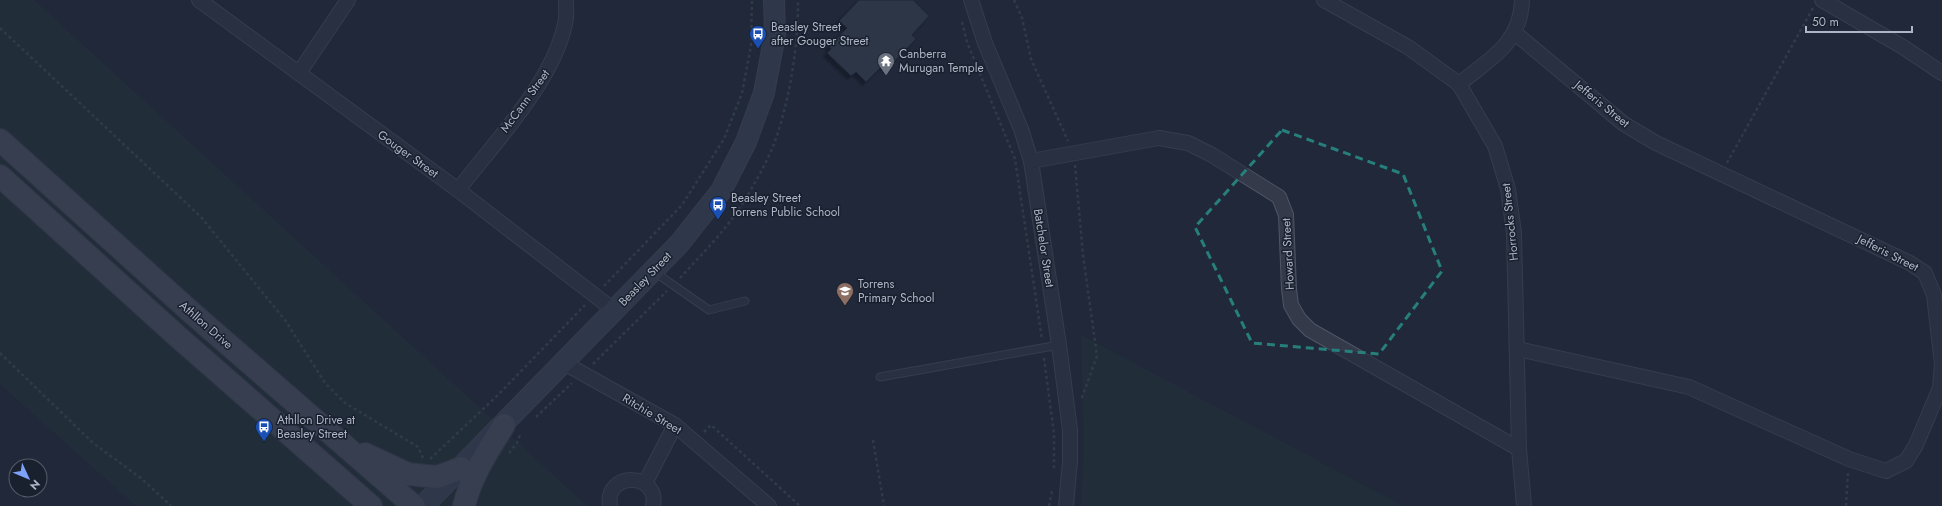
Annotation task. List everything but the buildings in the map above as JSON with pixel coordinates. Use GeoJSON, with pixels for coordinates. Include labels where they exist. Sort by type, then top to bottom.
{"type":"FeatureCollection","features":[{"type":"Feature","properties":{"kind":"main road","name":"Beasley Street"},"geometry":{"type":"LineString","coordinates":[[423,506],[461,468],[512,428],[564,363],[679,244],[721,191],[746,142],[764,93],[775,34],[774,0]]}},
{"type":"Feature","properties":{"kind":"main road","name":"Athllon Drive"},"geometry":{"type":"LineString","coordinates":[[0,140],[192,313],[414,506]]}},
{"type":"Feature","properties":{"kind":"main road"},"geometry":{"type":"LineString","coordinates":[[0,176],[177,336],[371,506]]}},
{"type":"Feature","properties":{"kind":"main road"},"geometry":{"type":"LineString","coordinates":[[464,506],[467,493],[479,466],[512,428]]}},
{"type":"Feature","properties":{"kind":"main road"},"geometry":{"type":"LineString","coordinates":[[342,443],[408,474],[438,476],[461,468]]}},
{"type":"Feature","properties":{"kind":"main road"},"geometry":{"type":"LineString","coordinates":[[348,486],[357,506]]}},
{"type":"Feature","properties":{"kind":"street","name":"Gouger Street"},"geometry":{"type":"LineString","coordinates":[[199,0],[458,190],[615,311]]}},
{"type":"Feature","properties":{"kind":"street"},"geometry":{"type":"LineString","coordinates":[[299,73],[348,0]]}},
{"type":"Feature","properties":{"kind":"street","name":"McCann Street"},"geometry":{"type":"LineString","coordinates":[[458,190],[535,91],[553,60],[566,24],[566,0]]}},
{"type":"Feature","properties":{"kind":"street","name":"Batchelor Street"},"geometry":{"type":"LineString","coordinates":[[971,0],[985,43],[1021,129],[1031,161],[1059,345],[1070,430],[1070,461],[1066,506]]}},
{"type":"Feature","properties":{"kind":"street","name":"Horrocks Street"},"geometry":{"type":"LineString","coordinates":[[1324,0],[1408,47],[1459,84],[1495,146],[1508,189],[1514,233],[1518,349],[1519,450],[1524,506]]}},
{"type":"Feature","properties":{"kind":"street"},"geometry":{"type":"LineString","coordinates":[[1459,84],[1502,49],[1515,33],[1522,10],[1522,0]]}},
{"type":"Feature","properties":{"kind":"street"},"geometry":{"type":"LineString","coordinates":[[1818,4],[1903,47],[1942,73]]}},
{"type":"Feature","properties":{"kind":"street","name":"Jefferis Street"},"geometry":{"type":"LineString","coordinates":[[1515,33],[1624,124],[1656,143],[1910,263],[1925,273],[1934,295],[1942,364],[1940,388],[1916,445],[1906,460],[1886,471],[1849,460],[1689,387],[1518,349]]}},
{"type":"Feature","properties":{"kind":"street","name":"Howard Street"},"geometry":{"type":"LineString","coordinates":[[1031,161],[1073,155],[1158,138],[1188,143],[1212,155],[1279,197],[1286,215],[1290,300],[1299,319],[1310,330],[1519,450]]}},
{"type":"Feature","properties":{"kind":"street","name":"Ritchie Street"},"geometry":{"type":"LineString","coordinates":[[564,363],[588,369],[675,425],[769,506]]}},
{"type":"Feature","properties":{"kind":"street"},"geometry":{"type":"LineString","coordinates":[[645,484],[675,425]]}},
{"type":"Feature","properties":{"kind":"street"},"geometry":{"type":"LineString","coordinates":[[610,506],[610,495],[618,484],[632,479],[645,484],[650,489],[653,496],[653,506]]}},
{"type":"Feature","properties":{"kind":"lane"},"geometry":{"type":"LineString","coordinates":[[653,271],[709,310],[745,301]]}},
{"type":"Feature","properties":{"kind":"lane"},"geometry":{"type":"LineString","coordinates":[[880,377],[1059,345]]}},
{"type":"Feature","properties":{"kind":"path"},"geometry":{"type":"LineString","coordinates":[[429,460],[498,395],[682,205],[724,139],[742,93],[751,46],[752,0]]}},
{"type":"Feature","properties":{"kind":"path"},"geometry":{"type":"LineString","coordinates":[[532,420],[588,369],[673,285],[708,248],[745,199],[773,144],[790,84],[798,24],[798,0]]}},
{"type":"Feature","properties":{"kind":"path"},"geometry":{"type":"LineString","coordinates":[[1014,0],[1022,18],[1031,59],[1073,155],[1075,163],[1083,256],[1097,356],[1080,400]]}},
{"type":"Feature","properties":{"kind":"path"},"geometry":{"type":"LineString","coordinates":[[1721,174],[1818,4]]}},
{"type":"Feature","properties":{"kind":"path"},"geometry":{"type":"LineString","coordinates":[[962,21],[967,42],[1015,160],[1043,348],[1054,434],[1054,472]]}},
{"type":"Feature","properties":{"kind":"path"},"geometry":{"type":"LineString","coordinates":[[0,28],[201,217],[285,320],[325,383],[345,403],[418,446],[423,460]]}},
{"type":"Feature","properties":{"kind":"path"},"geometry":{"type":"LineString","coordinates":[[0,353],[93,443],[142,479],[171,506]]}},
{"type":"Feature","properties":{"kind":"path"},"geometry":{"type":"LineString","coordinates":[[588,369],[597,369]]}},
{"type":"Feature","properties":{"kind":"path"},"geometry":{"type":"LineString","coordinates":[[702,433],[711,425],[800,506]]}},
{"type":"Feature","properties":{"kind":"path"},"geometry":{"type":"LineString","coordinates":[[507,456],[517,443],[512,428]]}},
{"type":"Feature","properties":{"kind":"path"},"geometry":{"type":"LineString","coordinates":[[873,440],[884,506]]}},
{"type":"Feature","properties":{"kind":"path"},"geometry":{"type":"LineString","coordinates":[[1846,506],[1849,460]]}},
{"type":"Feature","properties":{"kind":"path"},"geometry":{"type":"LineString","coordinates":[[1049,506],[1053,486]]}},
{"type":"Feature","properties":{"kind":"highlighted area"},"geometry":{"type":"Polygon","coordinates":[[[1282,130],[1403,174],[1442,271],[1379,354],[1252,343],[1195,227],[1282,130]]]}},
{"type":"Feature","properties":{"kind":"shaded area"},"geometry":{"type":"Polygon","coordinates":[[[0,0],[34,0],[587,506],[136,506],[0,384],[0,0]]]}},
{"type":"Feature","properties":{"kind":"shaded area"},"geometry":{"type":"Polygon","coordinates":[[[1081,335],[1403,506],[1081,506],[1084,446],[1081,335]]]}},
{"type":"Feature","properties":{"kind":"place","name":"Beasley Street after Gouger Street"},"geometry":{"type":"Point","coordinates":[758,49]}},
{"type":"Feature","properties":{"kind":"place","name":"Canberra Murugan Temple"},"geometry":{"type":"Point","coordinates":[886,76]}},
{"type":"Feature","properties":{"kind":"place","name":"Beasley Street Torrens Public School"},"geometry":{"type":"Point","coordinates":[718,220]}},
{"type":"Feature","properties":{"kind":"place","name":"Torrens Primary School"},"geometry":{"type":"Point","coordinates":[845,306]}},
{"type":"Feature","properties":{"kind":"place","name":"Athllon Drive at Beasley Street"},"geometry":{"type":"Point","coordinates":[264,442]}}]}
